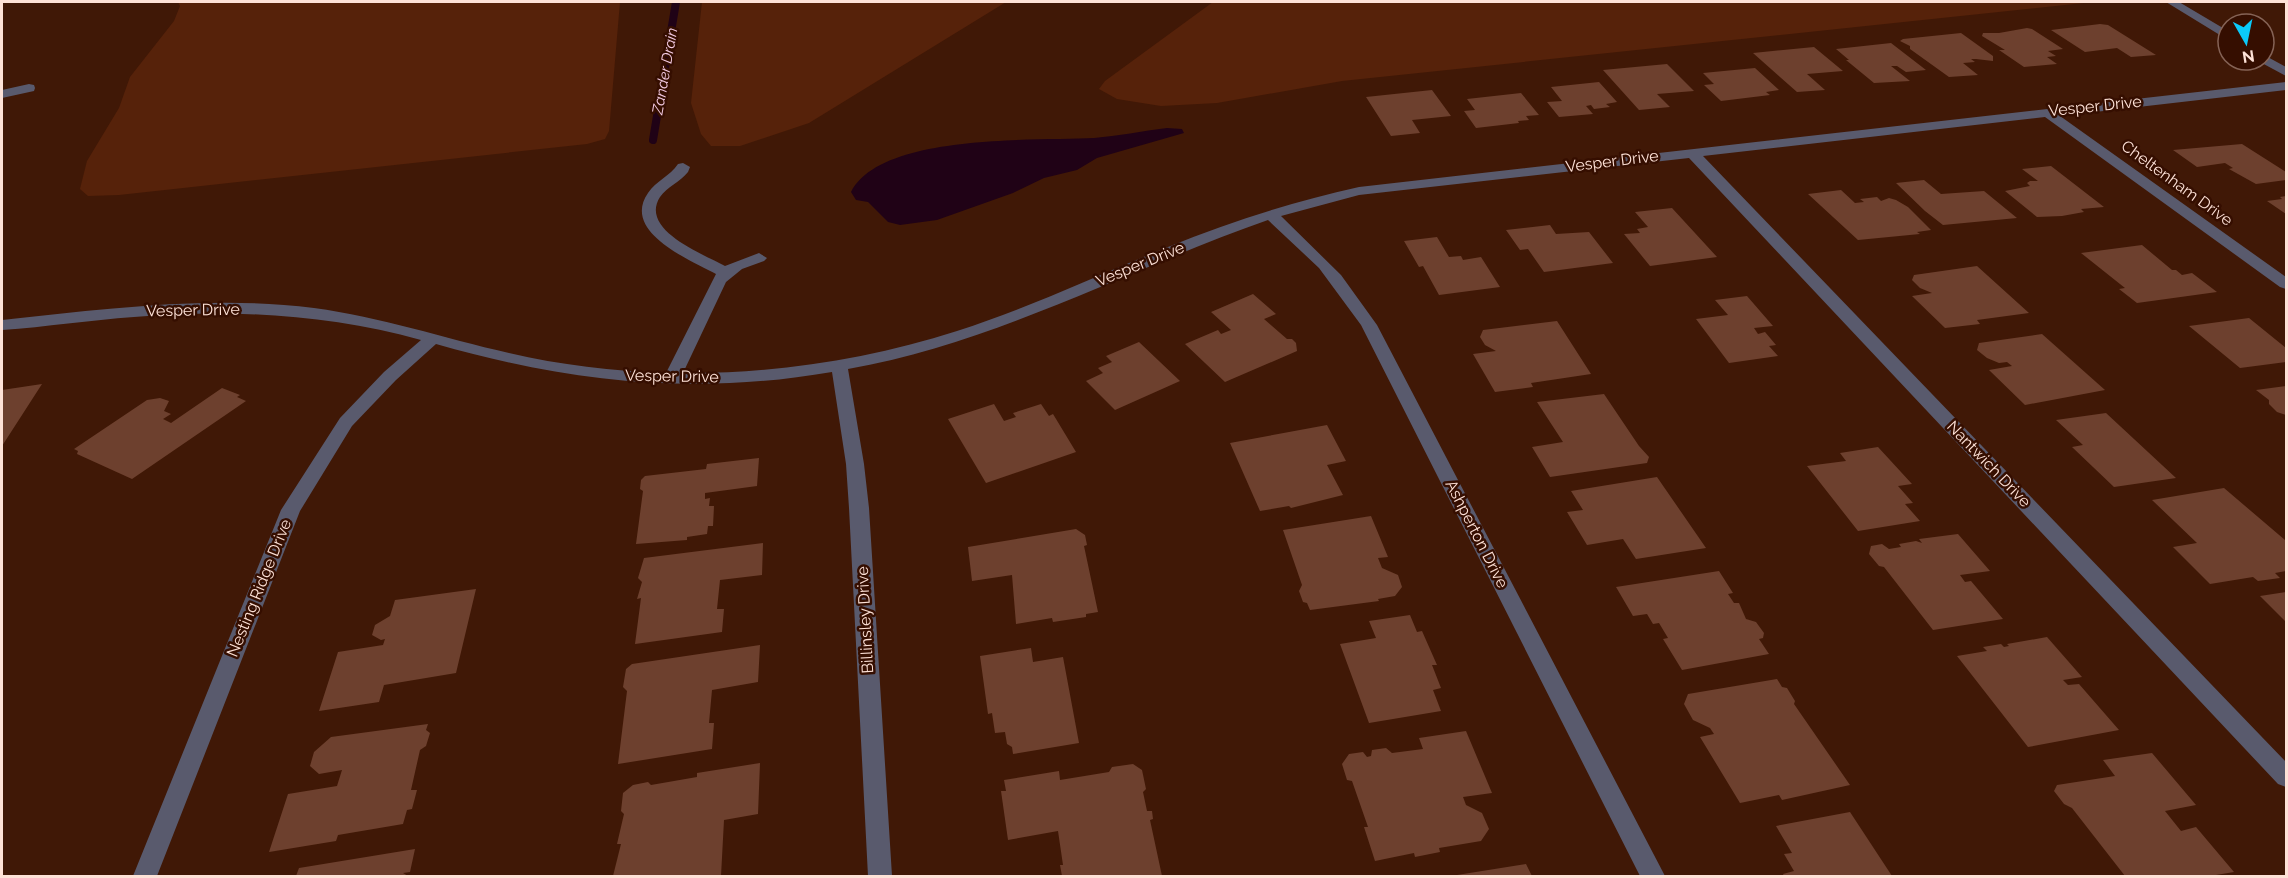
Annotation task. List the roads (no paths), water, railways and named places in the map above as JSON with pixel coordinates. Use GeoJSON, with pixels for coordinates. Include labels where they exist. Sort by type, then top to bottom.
{"type":"FeatureCollection","features":[{"type":"Feature","properties":{"kind":"street"},"geometry":{"type":"LineString","coordinates":[[2172,2],[2216,29]]}},
{"type":"Feature","properties":{"kind":"street","name":"Vesper Drive"},"geometry":{"type":"LineString","coordinates":[[2,325],[112,313],[224,307],[273,309],[357,320],[544,366],[582,372],[672,378],[744,376],[839,365],[915,348],[997,323],[1203,238],[1270,214],[1305,203],[1376,188],[2286,86]]}},
{"type":"Feature","properties":{"kind":"street"},"geometry":{"type":"LineString","coordinates":[[2,94],[29,88]]}},
{"type":"Feature","properties":{"kind":"street","name":"Cheltenham Drive"},"geometry":{"type":"LineString","coordinates":[[2046,112],[2286,284]]}},
{"type":"Feature","properties":{"kind":"street","name":"Nantwich Drive"},"geometry":{"type":"LineString","coordinates":[[1691,152],[2286,777]]}},
{"type":"Feature","properties":{"kind":"street"},"geometry":{"type":"LineString","coordinates":[[683,167],[679,177],[658,189],[652,197],[648,214],[659,235],[725,272]]}},
{"type":"Feature","properties":{"kind":"street","name":"Ashperton Drive"},"geometry":{"type":"LineString","coordinates":[[1270,214],[1335,274],[1369,325],[1653,876]]}},
{"type":"Feature","properties":{"kind":"street"},"geometry":{"type":"LineString","coordinates":[[672,378],[719,280],[725,272],[759,258]]}},
{"type":"Feature","properties":{"kind":"street","name":"Nesting Ridge Drive"},"geometry":{"type":"LineString","coordinates":[[145,876],[291,510],[346,422],[390,376],[433,338]]}},
{"type":"Feature","properties":{"kind":"street","name":"Billinsley Drive"},"geometry":{"type":"LineString","coordinates":[[839,365],[855,464],[859,508],[880,876]]}},
{"type":"Feature","properties":{"kind":"waterway","name":"Zander Drain"},"geometry":{"type":"LineString","coordinates":[[653,140],[676,2]]}}]}
